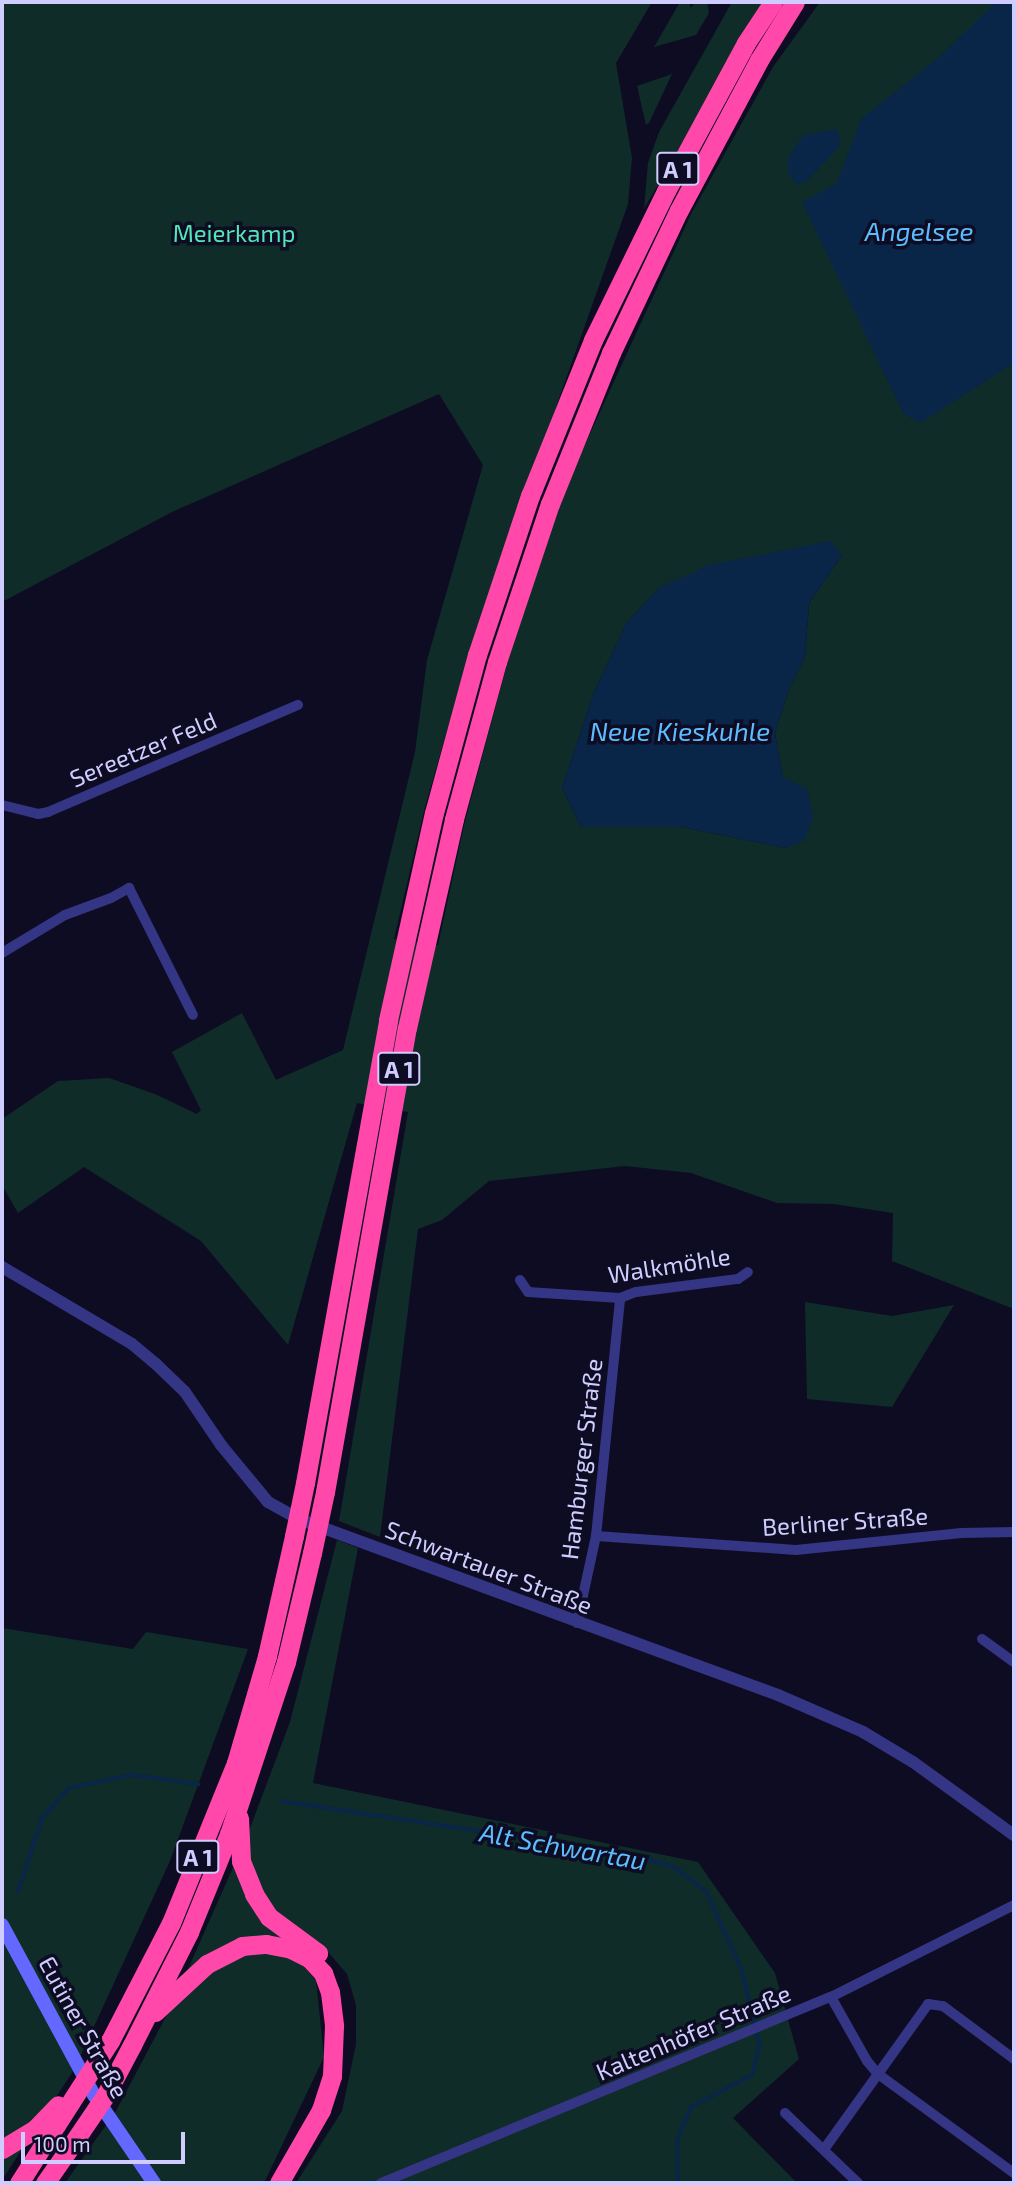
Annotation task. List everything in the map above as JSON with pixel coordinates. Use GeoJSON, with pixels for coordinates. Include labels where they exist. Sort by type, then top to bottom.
{"type":"FeatureCollection","features":[{"type":"Feature","properties":{"kind":"highway","name":"A 1"},"geometry":{"type":"LineString","coordinates":[[19,2183],[105,2039],[130,2003],[171,1923],[236,1763],[267,1656],[305,1483],[388,1020],[434,813],[477,655],[530,496],[593,340],[666,191],[746,43],[773,2]]}},
{"type":"Feature","properties":{"kind":"highway","name":"A 1"},"geometry":{"type":"LineString","coordinates":[[45,2183],[105,2096],[189,1932],[239,1807],[286,1662],[325,1492],[407,1028],[454,819],[489,687],[550,503],[611,353],[679,210],[759,60],[795,2]]}},
{"type":"Feature","properties":{"kind":"highway"},"geometry":{"type":"LineString","coordinates":[[239,1807],[241,1861],[254,1894],[269,1917],[317,1951],[330,1969],[340,1991],[344,2026],[341,2076],[330,2113],[289,2183]]}},
{"type":"Feature","properties":{"kind":"highway"},"geometry":{"type":"LineString","coordinates":[[142,2025],[178,1988],[207,1964],[242,1946],[266,1944],[291,1949],[309,1958],[323,1972],[330,1992],[334,2026],[332,2076],[321,2110],[279,2183]]}},
{"type":"Feature","properties":{"kind":"highway"},"geometry":{"type":"LineString","coordinates":[[2,2149],[35,2129],[58,2105],[105,2039]]}},
{"type":"Feature","properties":{"kind":"main road","name":"Eutiner Straße"},"geometry":{"type":"LineString","coordinates":[[2,1925],[94,2095],[154,2183]]}},
{"type":"Feature","properties":{"kind":"street","name":"Sereetzer Feld"},"geometry":{"type":"LineString","coordinates":[[2,806],[38,814],[48,812],[298,705]]}},
{"type":"Feature","properties":{"kind":"street"},"geometry":{"type":"LineString","coordinates":[[2,953],[65,915],[111,898],[129,888],[141,906],[193,1015]]}},
{"type":"Feature","properties":{"kind":"street","name":"Schwartauer Straße"},"geometry":{"type":"LineString","coordinates":[[2,1267],[132,1344],[156,1364],[185,1392],[221,1446],[268,1502],[299,1519],[778,1695],[863,1732],[913,1762],[1014,1835]]}},
{"type":"Feature","properties":{"kind":"street","name":"Walkmöhle"},"geometry":{"type":"LineString","coordinates":[[520,1280],[528,1292],[620,1298],[636,1292],[738,1279],[748,1272]]}},
{"type":"Feature","properties":{"kind":"street","name":"Hamburger Straße"},"geometry":{"type":"LineString","coordinates":[[577,1623],[596,1536],[620,1298]]}},
{"type":"Feature","properties":{"kind":"street","name":"Berliner Straße"},"geometry":{"type":"LineString","coordinates":[[596,1536],[796,1550],[961,1533],[1014,1532]]}},
{"type":"Feature","properties":{"kind":"street"},"geometry":{"type":"LineString","coordinates":[[982,1639],[1014,1662]]}},
{"type":"Feature","properties":{"kind":"street","name":"Kaltenhöfer Straße"},"geometry":{"type":"LineString","coordinates":[[381,2183],[831,1997],[1014,1905]]}},
{"type":"Feature","properties":{"kind":"street"},"geometry":{"type":"LineString","coordinates":[[831,1997],[867,2061],[878,2074],[1014,2173]]}},
{"type":"Feature","properties":{"kind":"street"},"geometry":{"type":"LineString","coordinates":[[825,2148],[932,2002],[943,2006],[1014,2059]]}},
{"type":"Feature","properties":{"kind":"street"},"geometry":{"type":"LineString","coordinates":[[785,2113],[825,2148],[858,2183]]}},
{"type":"Feature","properties":{"kind":"green space","name":"Meierkamp"},"geometry":{"type":"Polygon","coordinates":[[[2,2],[652,2],[616,63],[632,158],[628,204],[473,641],[425,807],[394,939],[438,945],[465,821],[507,664],[555,510],[691,214],[773,67],[820,2],[1014,2],[1014,1309],[892,1261],[893,1213],[834,1204],[777,1203],[691,1173],[625,1166],[489,1181],[442,1220],[418,1229],[380,1537],[339,1521],[408,1112],[357,1103],[288,1345],[201,1241],[84,1167],[18,1213],[2,1185],[2,1119],[58,1081],[109,1078],[155,1094],[197,1114],[201,1110],[172,1052],[242,1013],[276,1080],[343,1050],[415,752],[427,660],[483,465],[439,394],[172,512],[2,602],[2,2]],[[842,555],[659,588],[627,622],[594,692],[562,788],[581,827],[681,827],[786,848],[783,777],[775,733],[789,689],[805,657],[809,603],[842,555]]]}},
{"type":"Feature","properties":{"kind":"green space"},"geometry":{"type":"Polygon","coordinates":[[[680,2],[689,2],[691,8],[695,2],[707,2],[709,13],[696,35],[654,47],[680,2]]]}},
{"type":"Feature","properties":{"kind":"green space"},"geometry":{"type":"Polygon","coordinates":[[[732,2],[764,2],[644,209],[648,163],[659,132],[732,2]]]}},
{"type":"Feature","properties":{"kind":"green space"},"geometry":{"type":"Polygon","coordinates":[[[672,74],[649,123],[646,125],[637,86],[672,74]]]}},
{"type":"Feature","properties":{"kind":"green space"},"geometry":{"type":"Polygon","coordinates":[[[805,1302],[892,1316],[954,1305],[892,1407],[807,1399],[805,1302]]]}},
{"type":"Feature","properties":{"kind":"green space"},"geometry":{"type":"Polygon","coordinates":[[[337,1540],[358,1548],[313,1783],[698,1862],[775,1973],[799,2059],[733,2118],[797,2183],[296,2183],[342,2111],[356,2044],[356,2005],[347,1974],[322,1945],[300,1963],[316,1980],[324,2057],[264,2183],[65,2183],[116,2111],[172,2005],[247,1836],[290,1722],[337,1540]]]}},
{"type":"Feature","properties":{"kind":"green space"},"geometry":{"type":"Polygon","coordinates":[[[2,1628],[133,1649],[146,1632],[248,1649],[170,1861],[75,2068],[2,2180],[2,1628]]]}},
{"type":"Feature","properties":{"kind":"water","name":"Angelsee"},"geometry":{"type":"Polygon","coordinates":[[[996,2],[1014,2],[1014,359],[1011,365],[920,423],[903,413],[802,202],[837,183],[861,119],[938,58],[996,2]]]}},
{"type":"Feature","properties":{"kind":"water"},"geometry":{"type":"Polygon","coordinates":[[[836,129],[841,140],[838,148],[806,182],[796,184],[788,172],[788,160],[795,147],[804,135],[836,129]]]}},
{"type":"Feature","properties":{"kind":"water","name":"Neue Kieskuhle"},"geometry":{"type":"Polygon","coordinates":[[[831,541],[842,555],[809,603],[805,657],[789,689],[775,733],[783,777],[807,789],[813,816],[805,840],[786,848],[681,827],[581,827],[562,788],[594,692],[627,622],[659,588],[709,565],[831,541]]]}},
{"type":"Feature","properties":{"kind":"waterway","name":"Alt Schwartau"},"geometry":{"type":"LineString","coordinates":[[18,1892],[42,1818],[69,1788],[132,1775],[198,1784]]}},
{"type":"Feature","properties":{"kind":"waterway","name":"Alt Schwartau"},"geometry":{"type":"LineString","coordinates":[[281,1801],[632,1854],[674,1867],[707,1892],[742,1970],[760,2044],[753,2075],[691,2108],[678,2139],[678,2183]]}}]}
